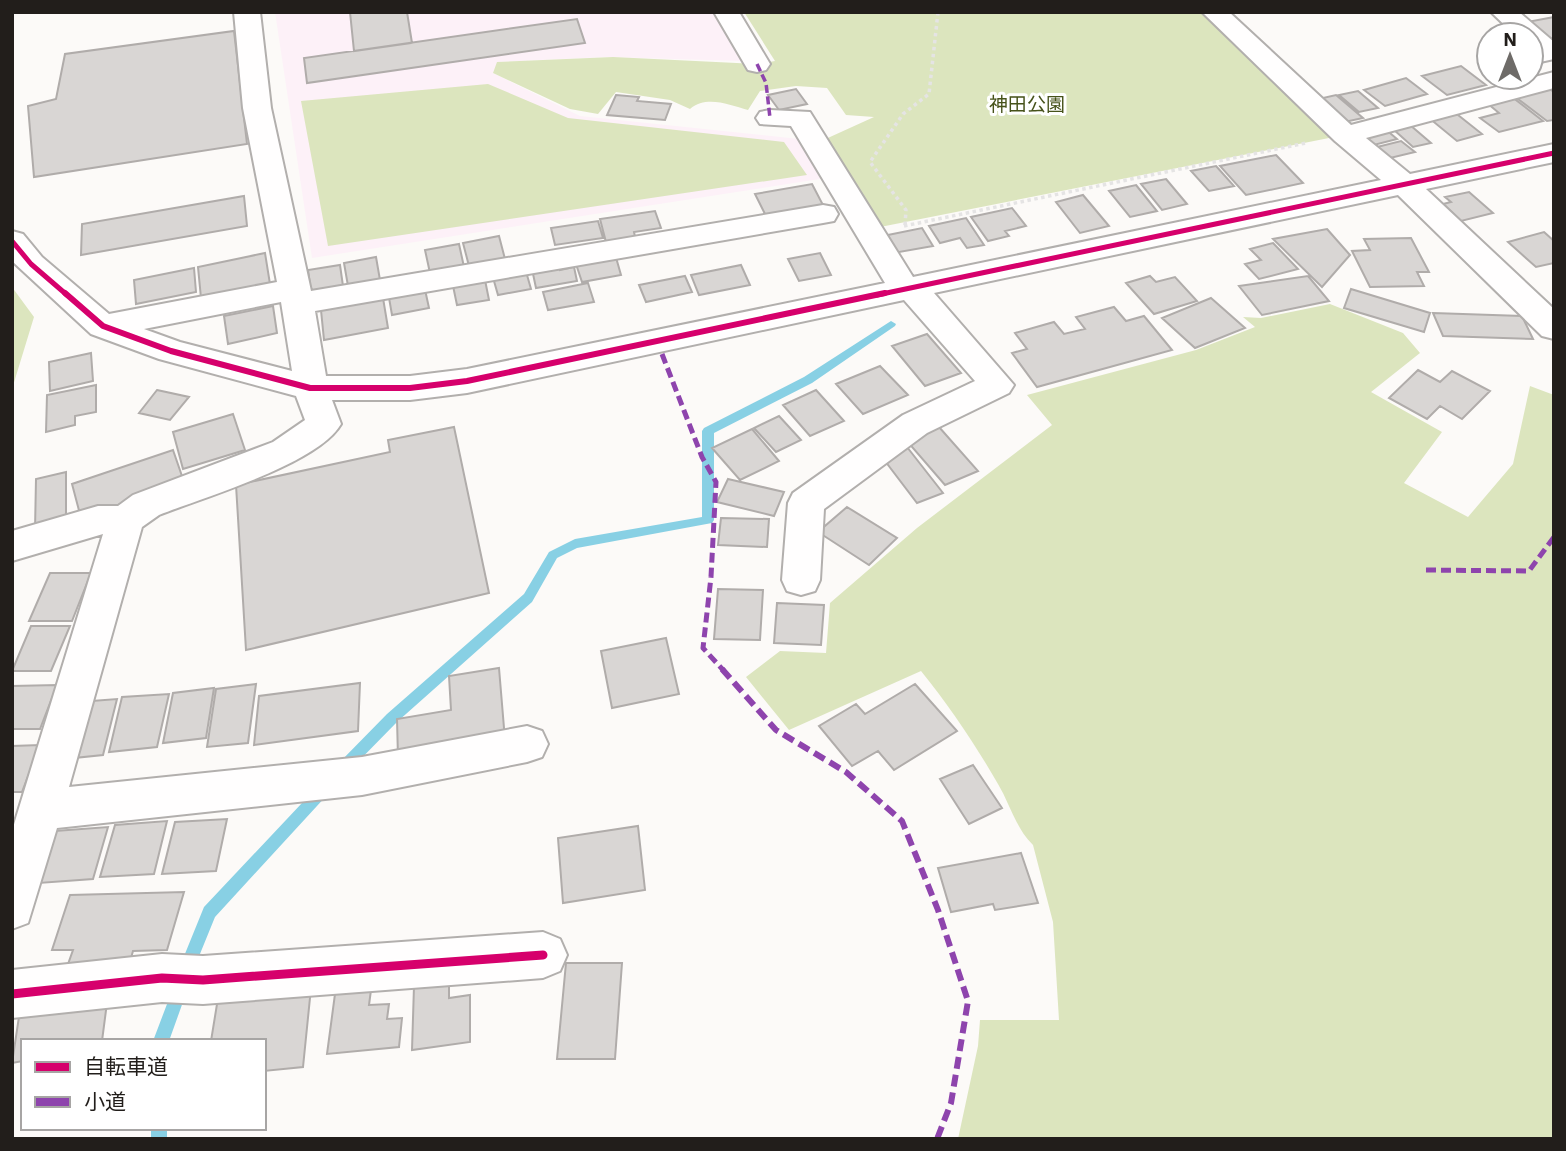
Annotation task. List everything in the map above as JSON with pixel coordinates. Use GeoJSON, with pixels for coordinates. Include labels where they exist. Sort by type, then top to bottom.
{"type":"FeatureCollection","features":[{"type":"Feature","properties":{"kind":"street"},"geometry":{"type":"LineString","coordinates":[[12,546],[98,520],[126,520],[146,505],[286,452],[324,424],[310,388],[307,351],[257,108],[247,12]]}},
{"type":"Feature","properties":{"kind":"street"},"geometry":{"type":"LineString","coordinates":[[726,12],[757,64]]}},
{"type":"Feature","properties":{"kind":"street"},"geometry":{"type":"LineString","coordinates":[[1214,12],[1345,135],[1405,185],[1554,328]]}},
{"type":"Feature","properties":{"kind":"street"},"geometry":{"type":"LineString","coordinates":[[1345,135],[1554,80]]}},
{"type":"Feature","properties":{"kind":"street"},"geometry":{"type":"LineString","coordinates":[[770,118],[800,118],[870,233],[909,289],[997,386],[915,424],[806,503],[802,580]]}},
{"type":"Feature","properties":{"kind":"street"},"geometry":{"type":"LineString","coordinates":[[12,241],[31,264],[103,326],[172,351],[310,388],[410,388],[467,381],[1554,153]]}},
{"type":"Feature","properties":{"kind":"street"},"geometry":{"type":"LineString","coordinates":[[103,326],[823,214]]}},
{"type":"Feature","properties":{"kind":"street"},"geometry":{"type":"LineString","coordinates":[[12,907],[126,520]]}},
{"type":"Feature","properties":{"kind":"street"},"geometry":{"type":"LineString","coordinates":[[42,810],[362,776],[527,744]]}},
{"type":"Feature","properties":{"kind":"street"},"geometry":{"type":"LineString","coordinates":[[12,994],[183,979],[543,956]]}},
{"type":"Feature","properties":{"kind":"path"},"geometry":{"type":"LineString","coordinates":[[905,226],[906,210],[870,162],[903,114],[929,94],[938,12]]}},
{"type":"Feature","properties":{"kind":"path"},"geometry":{"type":"LineString","coordinates":[[870,233],[1345,135]]}},
{"type":"Feature","properties":{"kind":"shaded area"},"geometry":{"type":"Polygon","coordinates":[[[275,12],[714,12],[742,61],[606,57],[498,62],[493,73],[580,116],[799,139],[826,178],[312,258],[275,12]]]}},
{"type":"Feature","properties":{"kind":"green space","name":"神田公園"},"geometry":{"type":"Polygon","coordinates":[[[744,12],[1201,12],[1334,137],[870,229],[819,142],[874,117],[846,115],[827,88],[796,86],[760,91],[748,110],[711,102],[690,109],[670,100],[616,92],[598,114],[570,109],[493,73],[497,62],[613,57],[757,64],[775,61],[744,12]]]}},
{"type":"Feature","properties":{"kind":"green space"},"geometry":{"type":"Polygon","coordinates":[[[488,84],[568,118],[784,142],[807,175],[328,246],[301,101],[488,84]]]}},
{"type":"Feature","properties":{"kind":"green space"},"geometry":{"type":"Polygon","coordinates":[[[12,287],[34,317],[12,389],[12,287]]]}},
{"type":"Feature","properties":{"kind":"green space"},"geometry":{"type":"Polygon","coordinates":[[[1330,304],[1403,333],[1420,353],[1371,392],[1442,432],[1404,483],[1468,517],[1513,464],[1530,386],[1554,395],[1554,1139],[958,1139],[978,1046],[980,1020],[1059,1020],[1053,922],[1033,845],[1022,832],[998,784],[971,740],[921,671],[789,730],[746,677],[780,651],[826,653],[830,603],[917,528],[1052,425],[1027,395],[1196,350],[1255,327],[1243,317],[1261,318],[1330,304]]]}},
{"type":"Feature","properties":{"kind":"building"},"geometry":{"type":"Polygon","coordinates":[[[350,12],[407,12],[412,43],[354,51],[350,12]]]}},
{"type":"Feature","properties":{"kind":"building"},"geometry":{"type":"Polygon","coordinates":[[[1554,17],[1554,38],[1545,37],[1545,21],[1532,21],[1554,17]]]}},
{"type":"Feature","properties":{"kind":"building"},"geometry":{"type":"Polygon","coordinates":[[[577,19],[585,43],[307,83],[304,58],[577,19]]]}},
{"type":"Feature","properties":{"kind":"building"},"geometry":{"type":"Polygon","coordinates":[[[234,31],[247,144],[34,177],[28,106],[56,99],[65,54],[234,31]]]}},
{"type":"Feature","properties":{"kind":"building"},"geometry":{"type":"Polygon","coordinates":[[[1461,66],[1475,77],[1475,88],[1447,95],[1422,76],[1461,66]]]}},
{"type":"Feature","properties":{"kind":"building"},"geometry":{"type":"Polygon","coordinates":[[[1406,78],[1427,94],[1385,106],[1364,90],[1406,78]]]}},
{"type":"Feature","properties":{"kind":"building"},"geometry":{"type":"Polygon","coordinates":[[[796,89],[807,104],[779,110],[768,95],[796,89]]]}},
{"type":"Feature","properties":{"kind":"building"},"geometry":{"type":"Polygon","coordinates":[[[1545,89],[1554,92],[1554,120],[1547,121],[1514,96],[1545,91],[1545,89]]]}},
{"type":"Feature","properties":{"kind":"building"},"geometry":{"type":"Polygon","coordinates":[[[1358,91],[1378,108],[1359,112],[1339,95],[1358,91]]]}},
{"type":"Feature","properties":{"kind":"building"},"geometry":{"type":"Polygon","coordinates":[[[616,95],[639,97],[637,101],[671,104],[665,120],[607,115],[616,95]]]}},
{"type":"Feature","properties":{"kind":"building"},"geometry":{"type":"Polygon","coordinates":[[[1336,95],[1363,118],[1340,123],[1314,100],[1336,95]]]}},
{"type":"Feature","properties":{"kind":"building"},"geometry":{"type":"Polygon","coordinates":[[[1512,97],[1543,121],[1499,132],[1480,118],[1499,113],[1487,103],[1512,97]]]}},
{"type":"Feature","properties":{"kind":"building"},"geometry":{"type":"Polygon","coordinates":[[[1453,111],[1482,134],[1457,141],[1429,118],[1453,111]]]}},
{"type":"Feature","properties":{"kind":"building"},"geometry":{"type":"Polygon","coordinates":[[[1410,125],[1431,143],[1413,147],[1393,129],[1410,125]]]}},
{"type":"Feature","properties":{"kind":"building"},"geometry":{"type":"Polygon","coordinates":[[[1384,128],[1397,139],[1370,146],[1357,135],[1384,128]]]}},
{"type":"Feature","properties":{"kind":"building"},"geometry":{"type":"Polygon","coordinates":[[[1401,141],[1415,152],[1386,159],[1373,148],[1401,141]]]}},
{"type":"Feature","properties":{"kind":"building"},"geometry":{"type":"Polygon","coordinates":[[[1276,155],[1303,183],[1246,195],[1220,166],[1276,155]]]}},
{"type":"Feature","properties":{"kind":"building"},"geometry":{"type":"Polygon","coordinates":[[[1216,166],[1234,186],[1209,191],[1191,171],[1216,166]]]}},
{"type":"Feature","properties":{"kind":"building"},"geometry":{"type":"Polygon","coordinates":[[[1166,179],[1187,204],[1162,210],[1141,184],[1166,179]]]}},
{"type":"Feature","properties":{"kind":"building"},"geometry":{"type":"Polygon","coordinates":[[[812,184],[824,207],[767,218],[755,194],[812,184]]]}},
{"type":"Feature","properties":{"kind":"building"},"geometry":{"type":"Polygon","coordinates":[[[1136,185],[1157,211],[1130,217],[1109,191],[1136,185]]]}},
{"type":"Feature","properties":{"kind":"building"},"geometry":{"type":"Polygon","coordinates":[[[1469,192],[1493,213],[1461,221],[1443,204],[1451,202],[1445,197],[1469,192]]]}},
{"type":"Feature","properties":{"kind":"building"},"geometry":{"type":"Polygon","coordinates":[[[1083,195],[1109,226],[1080,233],[1056,202],[1083,195]]]}},
{"type":"Feature","properties":{"kind":"building"},"geometry":{"type":"Polygon","coordinates":[[[244,196],[247,226],[81,255],[82,224],[244,196]]]}},
{"type":"Feature","properties":{"kind":"building"},"geometry":{"type":"Polygon","coordinates":[[[1012,208],[1026,226],[1005,231],[1009,236],[988,241],[971,217],[1012,208]]]}},
{"type":"Feature","properties":{"kind":"building"},"geometry":{"type":"Polygon","coordinates":[[[655,211],[661,228],[634,232],[636,241],[607,246],[600,219],[655,211]]]}},
{"type":"Feature","properties":{"kind":"building"},"geometry":{"type":"Polygon","coordinates":[[[966,218],[984,245],[967,248],[960,238],[940,243],[929,226],[966,218]]]}},
{"type":"Feature","properties":{"kind":"building"},"geometry":{"type":"Polygon","coordinates":[[[598,221],[603,238],[555,245],[551,228],[598,221]]]}},
{"type":"Feature","properties":{"kind":"building"},"geometry":{"type":"Polygon","coordinates":[[[922,228],[933,246],[888,254],[878,237],[922,228]]]}},
{"type":"Feature","properties":{"kind":"building"},"geometry":{"type":"Polygon","coordinates":[[[1327,229],[1350,255],[1322,287],[1273,239],[1327,229]]]}},
{"type":"Feature","properties":{"kind":"building"},"geometry":{"type":"Polygon","coordinates":[[[1544,232],[1554,241],[1554,263],[1536,267],[1508,242],[1544,232]]]}},
{"type":"Feature","properties":{"kind":"building"},"geometry":{"type":"Polygon","coordinates":[[[499,236],[505,259],[469,266],[463,243],[499,236]]]}},
{"type":"Feature","properties":{"kind":"building"},"geometry":{"type":"Polygon","coordinates":[[[1411,238],[1429,272],[1417,272],[1424,286],[1370,287],[1352,251],[1370,250],[1364,239],[1411,238]]]}},
{"type":"Feature","properties":{"kind":"building"},"geometry":{"type":"Polygon","coordinates":[[[1273,243],[1298,269],[1259,279],[1245,264],[1261,260],[1250,249],[1273,243]]]}},
{"type":"Feature","properties":{"kind":"building"},"geometry":{"type":"Polygon","coordinates":[[[459,244],[464,267],[430,273],[425,250],[459,244]]]}},
{"type":"Feature","properties":{"kind":"building"},"geometry":{"type":"Polygon","coordinates":[[[265,253],[270,284],[201,298],[198,267],[265,253]]]}},
{"type":"Feature","properties":{"kind":"building"},"geometry":{"type":"Polygon","coordinates":[[[820,253],[831,275],[799,281],[788,259],[820,253]]]}},
{"type":"Feature","properties":{"kind":"building"},"geometry":{"type":"Polygon","coordinates":[[[615,254],[621,275],[582,282],[575,261],[615,254]]]}},
{"type":"Feature","properties":{"kind":"building"},"geometry":{"type":"Polygon","coordinates":[[[376,257],[380,280],[348,286],[344,263],[376,257]]]}},
{"type":"Feature","properties":{"kind":"building"},"geometry":{"type":"Polygon","coordinates":[[[559,264],[560,270],[574,267],[577,281],[536,288],[532,269],[559,264]]]}},
{"type":"Feature","properties":{"kind":"building"},"geometry":{"type":"Polygon","coordinates":[[[340,265],[343,286],[311,292],[308,270],[340,265]]]}},
{"type":"Feature","properties":{"kind":"building"},"geometry":{"type":"Polygon","coordinates":[[[741,265],[750,285],[699,295],[691,275],[741,265]]]}},
{"type":"Feature","properties":{"kind":"building"},"geometry":{"type":"Polygon","coordinates":[[[194,268],[196,292],[136,304],[134,280],[194,268]]]}},
{"type":"Feature","properties":{"kind":"building"},"geometry":{"type":"Polygon","coordinates":[[[525,268],[531,289],[498,295],[492,274],[525,268]]]}},
{"type":"Feature","properties":{"kind":"building"},"geometry":{"type":"Polygon","coordinates":[[[484,275],[489,300],[457,305],[452,281],[484,275]]]}},
{"type":"Feature","properties":{"kind":"building"},"geometry":{"type":"Polygon","coordinates":[[[685,276],[692,292],[646,302],[639,285],[685,276]]]}},
{"type":"Feature","properties":{"kind":"building"},"geometry":{"type":"Polygon","coordinates":[[[1150,276],[1156,282],[1175,277],[1197,301],[1154,314],[1126,283],[1150,276]]]}},
{"type":"Feature","properties":{"kind":"building"},"geometry":{"type":"Polygon","coordinates":[[[1308,276],[1329,301],[1262,315],[1239,286],[1308,276]]]}},
{"type":"Feature","properties":{"kind":"building"},"geometry":{"type":"Polygon","coordinates":[[[588,283],[594,302],[548,310],[543,292],[588,283]]]}},
{"type":"Feature","properties":{"kind":"building"},"geometry":{"type":"Polygon","coordinates":[[[424,285],[429,308],[392,315],[388,292],[424,285]]]}},
{"type":"Feature","properties":{"kind":"building"},"geometry":{"type":"Polygon","coordinates":[[[1351,289],[1430,313],[1424,332],[1344,308],[1351,289]]]}},
{"type":"Feature","properties":{"kind":"building"},"geometry":{"type":"Polygon","coordinates":[[[383,298],[388,328],[324,340],[321,310],[383,298]]]}},
{"type":"Feature","properties":{"kind":"building"},"geometry":{"type":"Polygon","coordinates":[[[1211,298],[1245,328],[1195,348],[1162,318],[1211,298]]]}},
{"type":"Feature","properties":{"kind":"building"},"geometry":{"type":"Polygon","coordinates":[[[273,306],[277,333],[228,344],[224,316],[273,306]]]}},
{"type":"Feature","properties":{"kind":"building"},"geometry":{"type":"Polygon","coordinates":[[[1114,307],[1126,321],[1144,316],[1172,350],[1037,387],[1012,353],[1027,349],[1015,333],[1054,322],[1064,334],[1085,329],[1076,317],[1114,307]]]}},
{"type":"Feature","properties":{"kind":"building"},"geometry":{"type":"Polygon","coordinates":[[[1433,313],[1522,316],[1533,339],[1443,336],[1433,313]]]}},
{"type":"Feature","properties":{"kind":"building"},"geometry":{"type":"Polygon","coordinates":[[[927,334],[961,373],[925,386],[892,346],[927,334]]]}},
{"type":"Feature","properties":{"kind":"building"},"geometry":{"type":"Polygon","coordinates":[[[91,353],[93,381],[50,391],[49,362],[91,353]]]}},
{"type":"Feature","properties":{"kind":"building"},"geometry":{"type":"Polygon","coordinates":[[[880,366],[908,395],[863,414],[836,384],[880,366]]]}},
{"type":"Feature","properties":{"kind":"building"},"geometry":{"type":"Polygon","coordinates":[[[1418,370],[1440,382],[1452,371],[1490,391],[1462,419],[1440,406],[1427,419],[1389,398],[1418,370]]]}},
{"type":"Feature","properties":{"kind":"building"},"geometry":{"type":"Polygon","coordinates":[[[96,385],[96,412],[75,416],[75,425],[46,432],[47,395],[96,385]]]}},
{"type":"Feature","properties":{"kind":"building"},"geometry":{"type":"Polygon","coordinates":[[[157,390],[189,397],[170,420],[139,413],[157,390]]]}},
{"type":"Feature","properties":{"kind":"building"},"geometry":{"type":"Polygon","coordinates":[[[816,390],[844,421],[810,436],[783,405],[816,390]]]}},
{"type":"Feature","properties":{"kind":"building"},"geometry":{"type":"Polygon","coordinates":[[[233,414],[245,450],[183,469],[173,432],[233,414]]]}},
{"type":"Feature","properties":{"kind":"building"},"geometry":{"type":"Polygon","coordinates":[[[779,416],[801,440],[776,452],[754,428],[779,416]]]}},
{"type":"Feature","properties":{"kind":"building"},"geometry":{"type":"Polygon","coordinates":[[[454,427],[489,593],[246,650],[236,485],[390,452],[388,440],[454,427]]]}},
{"type":"Feature","properties":{"kind":"building"},"geometry":{"type":"Polygon","coordinates":[[[939,427],[978,471],[945,485],[906,440],[939,427]]]}},
{"type":"Feature","properties":{"kind":"building"},"geometry":{"type":"Polygon","coordinates":[[[752,429],[779,461],[740,480],[712,448],[752,429]]]}},
{"type":"Feature","properties":{"kind":"building"},"geometry":{"type":"Polygon","coordinates":[[[907,447],[943,493],[917,503],[882,457],[907,447]]]}},
{"type":"Feature","properties":{"kind":"building"},"geometry":{"type":"Polygon","coordinates":[[[173,450],[184,482],[81,518],[72,484],[173,450]]]}},
{"type":"Feature","properties":{"kind":"building"},"geometry":{"type":"Polygon","coordinates":[[[66,472],[66,522],[35,530],[36,479],[66,472]]]}},
{"type":"Feature","properties":{"kind":"building"},"geometry":{"type":"Polygon","coordinates":[[[728,479],[784,492],[774,516],[717,502],[728,479]]]}},
{"type":"Feature","properties":{"kind":"building"},"geometry":{"type":"Polygon","coordinates":[[[847,507],[897,538],[869,565],[818,532],[847,507]]]}},
{"type":"Feature","properties":{"kind":"building"},"geometry":{"type":"Polygon","coordinates":[[[721,518],[769,519],[767,547],[718,545],[721,518]]]}},
{"type":"Feature","properties":{"kind":"building"},"geometry":{"type":"Polygon","coordinates":[[[50,573],[91,573],[72,621],[29,621],[50,573]]]}},
{"type":"Feature","properties":{"kind":"building"},"geometry":{"type":"Polygon","coordinates":[[[718,589],[763,590],[760,640],[714,639],[718,589]]]}},
{"type":"Feature","properties":{"kind":"building"},"geometry":{"type":"Polygon","coordinates":[[[777,603],[824,605],[821,645],[774,643],[777,603]]]}},
{"type":"Feature","properties":{"kind":"building"},"geometry":{"type":"Polygon","coordinates":[[[31,626],[70,626],[51,671],[12,671],[31,626]]]}},
{"type":"Feature","properties":{"kind":"building"},"geometry":{"type":"Polygon","coordinates":[[[666,638],[679,694],[612,708],[601,651],[666,638]]]}},
{"type":"Feature","properties":{"kind":"building"},"geometry":{"type":"Polygon","coordinates":[[[499,668],[505,740],[398,758],[397,719],[451,710],[449,676],[499,668]]]}},
{"type":"Feature","properties":{"kind":"building"},"geometry":{"type":"Polygon","coordinates":[[[360,683],[358,731],[254,745],[259,696],[360,683]]]}},
{"type":"Feature","properties":{"kind":"building"},"geometry":{"type":"Polygon","coordinates":[[[256,684],[248,743],[207,747],[216,689],[256,684]]]}},
{"type":"Feature","properties":{"kind":"building"},"geometry":{"type":"Polygon","coordinates":[[[915,684],[957,731],[894,770],[878,751],[852,766],[819,726],[856,704],[865,714],[915,684]]]}},
{"type":"Feature","properties":{"kind":"building"},"geometry":{"type":"Polygon","coordinates":[[[57,685],[40,729],[12,729],[12,686],[57,685]]]}},
{"type":"Feature","properties":{"kind":"building"},"geometry":{"type":"Polygon","coordinates":[[[214,688],[206,738],[163,743],[173,693],[214,688]]]}},
{"type":"Feature","properties":{"kind":"building"},"geometry":{"type":"Polygon","coordinates":[[[169,694],[157,747],[109,752],[122,697],[169,694]]]}},
{"type":"Feature","properties":{"kind":"building"},"geometry":{"type":"Polygon","coordinates":[[[117,699],[103,755],[64,759],[79,702],[117,699]]]}},
{"type":"Feature","properties":{"kind":"building"},"geometry":{"type":"Polygon","coordinates":[[[40,745],[22,792],[12,792],[12,746],[40,745]]]}},
{"type":"Feature","properties":{"kind":"building"},"geometry":{"type":"Polygon","coordinates":[[[973,765],[1002,808],[969,824],[940,779],[973,765]]]}},
{"type":"Feature","properties":{"kind":"building"},"geometry":{"type":"Polygon","coordinates":[[[227,819],[216,871],[162,874],[175,822],[227,819]]]}},
{"type":"Feature","properties":{"kind":"building"},"geometry":{"type":"Polygon","coordinates":[[[167,821],[154,874],[100,877],[115,825],[167,821]]]}},
{"type":"Feature","properties":{"kind":"building"},"geometry":{"type":"Polygon","coordinates":[[[638,826],[645,890],[563,903],[558,838],[638,826]]]}},
{"type":"Feature","properties":{"kind":"building"},"geometry":{"type":"Polygon","coordinates":[[[108,827],[93,879],[39,883],[55,831],[108,827]]]}},
{"type":"Feature","properties":{"kind":"building"},"geometry":{"type":"Polygon","coordinates":[[[1021,853],[1038,903],[995,910],[993,904],[951,912],[938,868],[1021,853]]]}},
{"type":"Feature","properties":{"kind":"building"},"geometry":{"type":"Polygon","coordinates":[[[184,892],[167,950],[133,951],[129,965],[67,967],[73,950],[52,950],[70,895],[184,892]]]}},
{"type":"Feature","properties":{"kind":"building"},"geometry":{"type":"Polygon","coordinates":[[[566,963],[622,963],[615,1059],[557,1059],[566,963]]]}},
{"type":"Feature","properties":{"kind":"building"},"geometry":{"type":"Polygon","coordinates":[[[449,981],[449,998],[470,995],[470,1042],[412,1050],[414,986],[449,981]]]}},
{"type":"Feature","properties":{"kind":"building"},"geometry":{"type":"Polygon","coordinates":[[[311,988],[303,1067],[266,1071],[266,1039],[211,1039],[218,998],[311,988]]]}},
{"type":"Feature","properties":{"kind":"building"},"geometry":{"type":"Polygon","coordinates":[[[371,990],[369,1005],[389,1004],[387,1019],[402,1018],[399,1047],[327,1054],[335,994],[371,990]]]}},
{"type":"Feature","properties":{"kind":"building"},"geometry":{"type":"Polygon","coordinates":[[[108,995],[102,1039],[21,1039],[21,1061],[12,1063],[20,1010],[108,995]]]}},
{"type":"Feature","properties":{"kind":"waterway"},"geometry":{"type":"LineString","coordinates":[[342,769],[392,718],[528,598],[553,555],[575,544],[708,520],[708,431],[808,380],[891,324]]}},
{"type":"Feature","properties":{"kind":"waterway"},"geometry":{"type":"LineString","coordinates":[[186,971],[209,912],[323,790]]}},
{"type":"Feature","properties":{"kind":"waterway"},"geometry":{"type":"LineString","coordinates":[[162,1039],[180,988]]}},
{"type":"Feature","properties":{"kind":"waterway"},"geometry":{"type":"LineString","coordinates":[[159,1130],[159,1139]]}},
{"type":"Feature","properties":{"kind":"marked path"},"geometry":{"type":"LineString","coordinates":[[757,64],[766,83],[770,118]]}},
{"type":"Feature","properties":{"kind":"marked path"},"geometry":{"type":"LineString","coordinates":[[662,354],[702,457],[716,482],[711,577],[703,648],[776,730],[846,772],[902,821],[938,910],[968,1001],[951,1103],[937,1139]]}},
{"type":"Feature","properties":{"kind":"marked path"},"geometry":{"type":"LineString","coordinates":[[1426,570],[1529,571],[1554,537]]}},
{"type":"Feature","properties":{"kind":"cycle path"},"geometry":{"type":"LineString","coordinates":[[12,241],[31,264],[103,326],[171,351],[310,388],[410,388],[467,381],[1554,153]]}},
{"type":"Feature","properties":{"kind":"cycle path"},"geometry":{"type":"LineString","coordinates":[[12,994],[162,978],[203,980],[543,955]]}}]}
